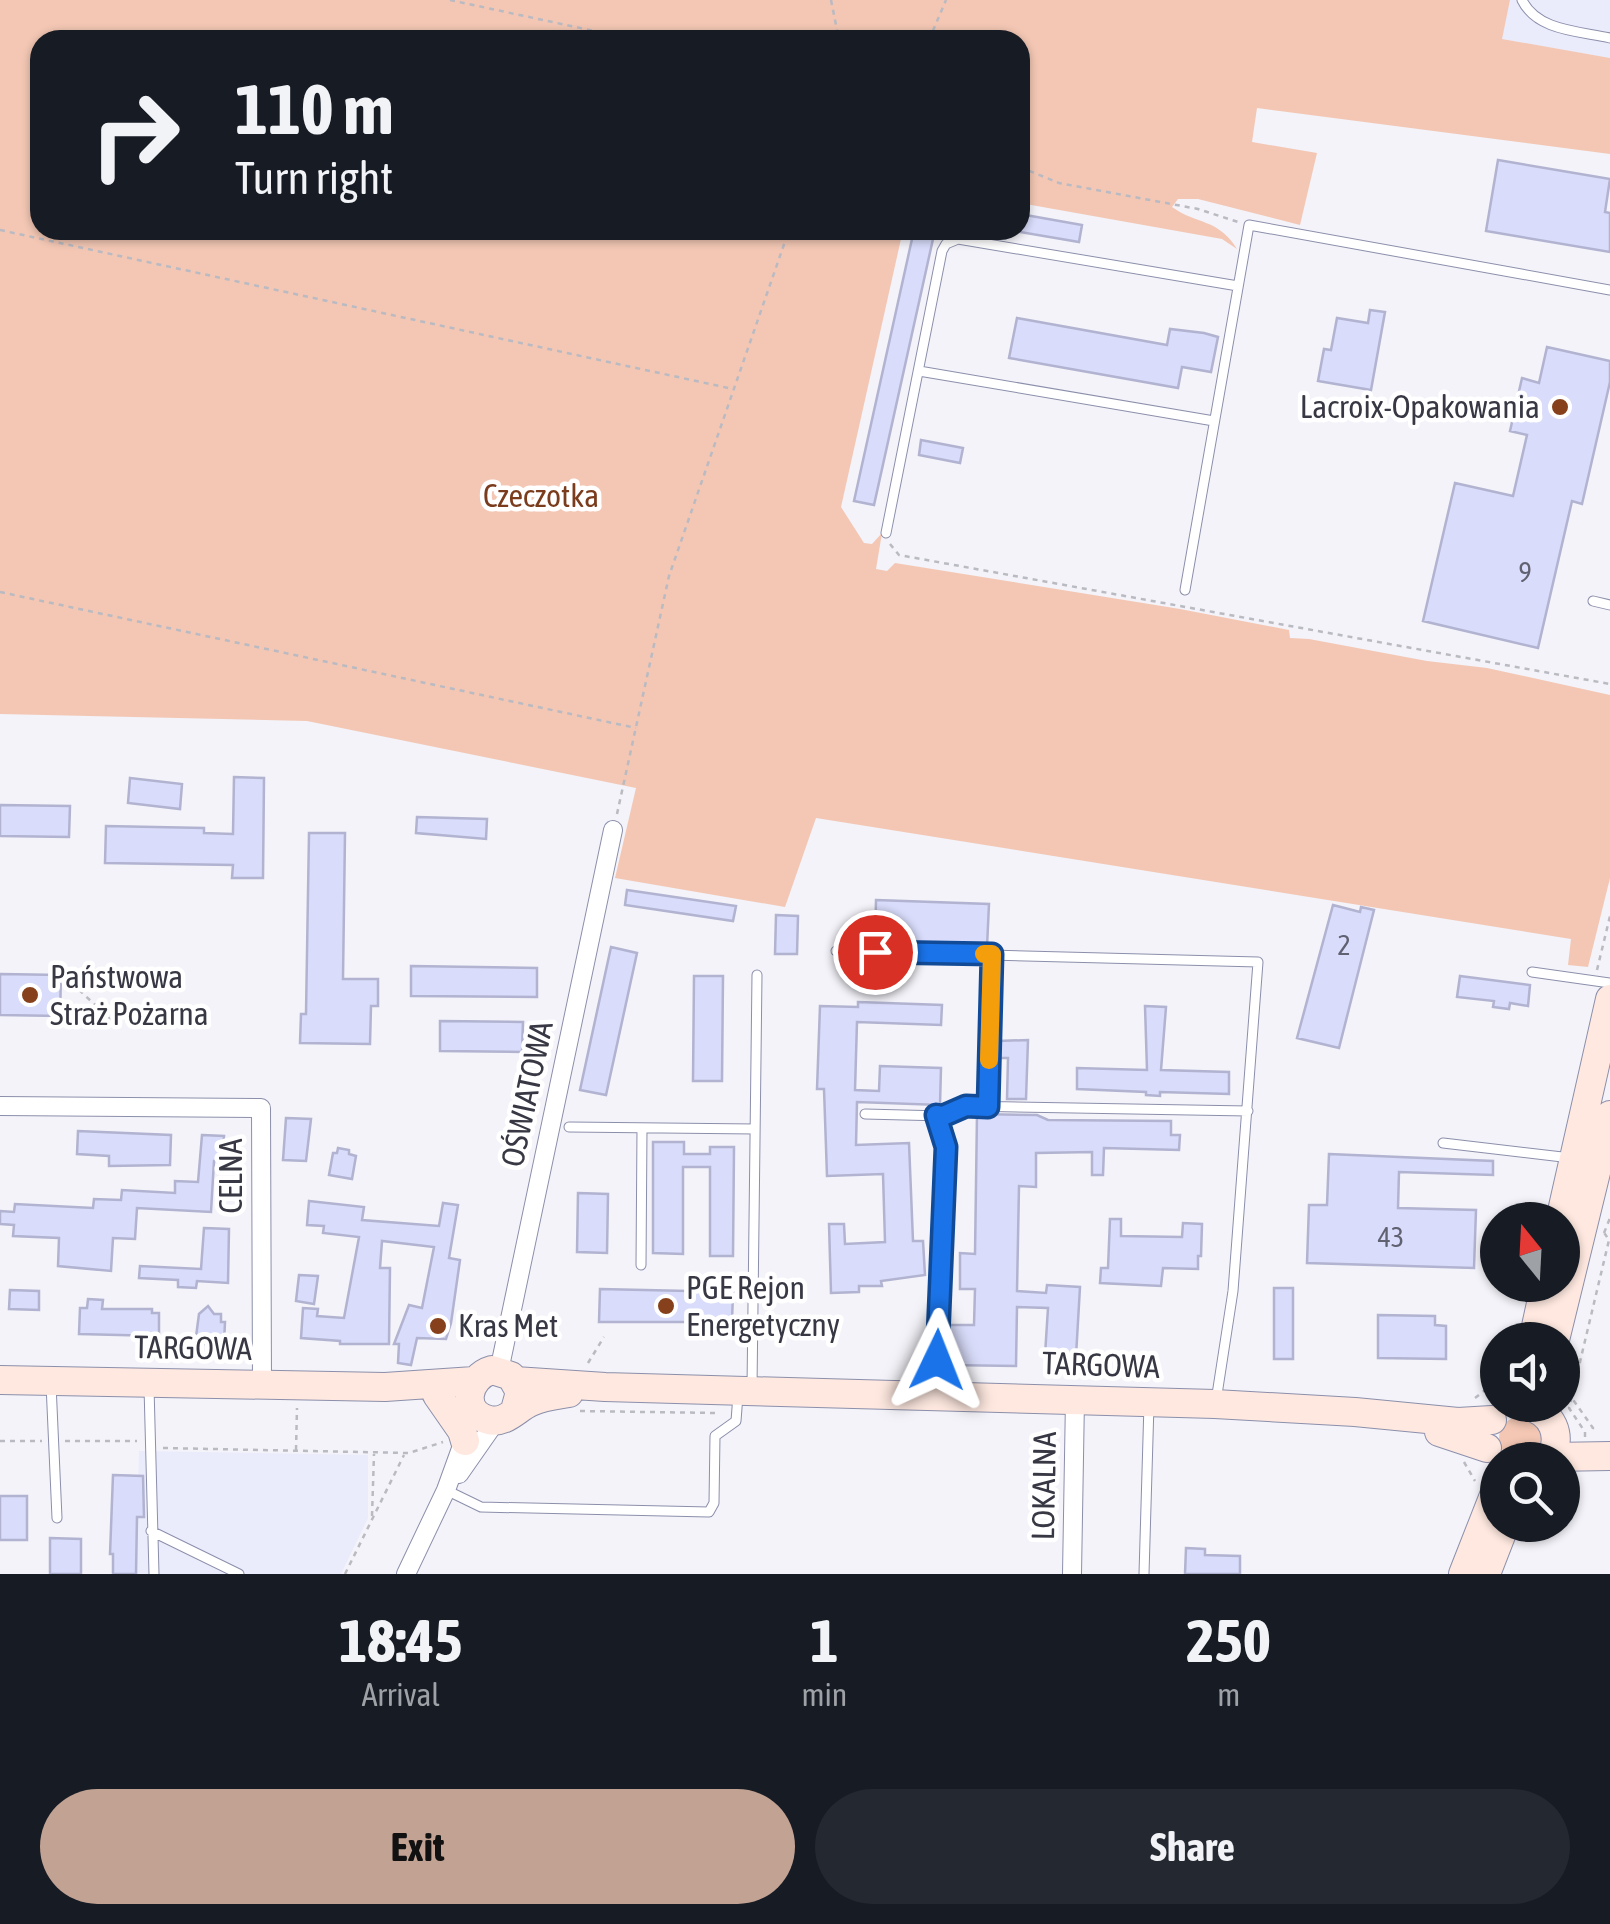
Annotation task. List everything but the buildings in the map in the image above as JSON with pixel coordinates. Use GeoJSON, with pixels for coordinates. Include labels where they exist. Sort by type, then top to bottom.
{"type":"FeatureCollection","features":[{"type":"Feature","properties":{"kind":"street","name":"OŚWIATOWA"},"geometry":{"type":"LineString","coordinates":[[446,1490],[464,1441],[492,1397],[613,830]]}},
{"type":"Feature","properties":{"kind":"street"},"geometry":{"type":"LineString","coordinates":[[1564,1202],[1610,998]]}},
{"type":"Feature","properties":{"kind":"street","name":"CELNA"},"geometry":{"type":"LineString","coordinates":[[0,1106],[262,1108],[262,1384]]}},
{"type":"Feature","properties":{"kind":"street"},"geometry":{"type":"LineString","coordinates":[[1559,1322],[1610,1116]]}},
{"type":"Feature","properties":{"kind":"street","name":"TARGOWA"},"geometry":{"type":"LineString","coordinates":[[386,1387],[437,1395],[537,1399],[595,1378],[742,1398],[935,1395],[1215,1404],[1355,1412],[1475,1442],[1500,1440]]}},
{"type":"Feature","properties":{"kind":"street","name":"TARGOWA"},"geometry":{"type":"LineString","coordinates":[[0,1380],[386,1387],[492,1397]]}},
{"type":"Feature","properties":{"kind":"street"},"geometry":{"type":"LineString","coordinates":[[437,1395],[462,1431],[464,1441]]}},
{"type":"Feature","properties":{"kind":"street"},"geometry":{"type":"LineString","coordinates":[[406,1574],[492,1397]]}},
{"type":"Feature","properties":{"kind":"street","name":"LOKALNA"},"geometry":{"type":"LineString","coordinates":[[1072,1574],[1076,1399]]}},
{"type":"Feature","properties":{"kind":"street"},"geometry":{"type":"LineString","coordinates":[[1546,1430],[1602,1436]]}},
{"type":"Feature","properties":{"kind":"street"},"geometry":{"type":"LineString","coordinates":[[1546,1430],[1599,1464]]}},
{"type":"Feature","properties":{"kind":"street"},"geometry":{"type":"LineString","coordinates":[[1463,1574],[1480,1530]]}},
{"type":"Feature","properties":{"kind":"lane"},"geometry":{"type":"LineString","coordinates":[[1522,0],[1527,10],[1542,22],[1610,38]]}},
{"type":"Feature","properties":{"kind":"lane"},"geometry":{"type":"LineString","coordinates":[[1185,590],[1248,225],[1610,290]]}},
{"type":"Feature","properties":{"kind":"lane"},"geometry":{"type":"LineString","coordinates":[[886,534],[942,250],[956,240]]}},
{"type":"Feature","properties":{"kind":"lane"},"geometry":{"type":"LineString","coordinates":[[964,240],[1238,286]]}},
{"type":"Feature","properties":{"kind":"lane"},"geometry":{"type":"LineString","coordinates":[[919,371],[1214,420]]}},
{"type":"Feature","properties":{"kind":"lane"},"geometry":{"type":"LineString","coordinates":[[1593,601],[1610,605]]}},
{"type":"Feature","properties":{"kind":"lane"},"geometry":{"type":"LineString","coordinates":[[836,951],[1256,961],[1259,965],[1233,1291],[1215,1404]]}},
{"type":"Feature","properties":{"kind":"lane"},"geometry":{"type":"LineString","coordinates":[[988,1107],[992,954]]}},
{"type":"Feature","properties":{"kind":"lane"},"geometry":{"type":"LineString","coordinates":[[1532,972],[1610,983]]}},
{"type":"Feature","properties":{"kind":"lane"},"geometry":{"type":"LineString","coordinates":[[446,1490],[481,1508],[708,1512],[714,1503],[715,1436],[734,1424],[742,1398],[755,1129],[757,975]]}},
{"type":"Feature","properties":{"kind":"lane"},"geometry":{"type":"LineString","coordinates":[[865,1114],[943,1116],[966,1106],[1248,1110]]}},
{"type":"Feature","properties":{"kind":"lane"},"geometry":{"type":"LineString","coordinates":[[935,1395],[946,1147],[936,1115]]}},
{"type":"Feature","properties":{"kind":"lane"},"geometry":{"type":"LineString","coordinates":[[569,1128],[755,1129]]}},
{"type":"Feature","properties":{"kind":"lane"},"geometry":{"type":"LineString","coordinates":[[640,1265],[642,1128]]}},
{"type":"Feature","properties":{"kind":"lane"},"geometry":{"type":"LineString","coordinates":[[1443,1143],[1574,1158]]}},
{"type":"Feature","properties":{"kind":"lane"},"geometry":{"type":"LineString","coordinates":[[51,1381],[57,1518]]}},
{"type":"Feature","properties":{"kind":"lane"},"geometry":{"type":"LineString","coordinates":[[149,1383],[154,1574]]}},
{"type":"Feature","properties":{"kind":"lane"},"geometry":{"type":"LineString","coordinates":[[1144,1574],[1148,1402]]}},
{"type":"Feature","properties":{"kind":"lane"},"geometry":{"type":"LineString","coordinates":[[151,1530],[239,1574]]}},
{"type":"Feature","properties":{"kind":"path"},"geometry":{"type":"LineString","coordinates":[[450,0],[590,30]]}},
{"type":"Feature","properties":{"kind":"path"},"geometry":{"type":"LineString","coordinates":[[831,0],[837,30]]}},
{"type":"Feature","properties":{"kind":"path"},"geometry":{"type":"LineString","coordinates":[[934,30],[946,0]]}},
{"type":"Feature","properties":{"kind":"path"},"geometry":{"type":"LineString","coordinates":[[1030,171],[1059,184],[1198,209],[1248,225]]}},
{"type":"Feature","properties":{"kind":"path"},"geometry":{"type":"LineString","coordinates":[[0,230],[30,236]]}},
{"type":"Feature","properties":{"kind":"path"},"geometry":{"type":"LineString","coordinates":[[46,240],[733,388]]}},
{"type":"Feature","properties":{"kind":"path"},"geometry":{"type":"LineString","coordinates":[[613,830],[669,576],[785,240]]}},
{"type":"Feature","properties":{"kind":"path"},"geometry":{"type":"LineString","coordinates":[[886,534],[899,555],[1610,684]]}},
{"type":"Feature","properties":{"kind":"path"},"geometry":{"type":"LineString","coordinates":[[0,592],[636,728]]}},
{"type":"Feature","properties":{"kind":"path"},"geometry":{"type":"LineString","coordinates":[[72,984],[116,1025]]}},
{"type":"Feature","properties":{"kind":"path"},"geometry":{"type":"LineString","coordinates":[[1580,1361],[1609,1240],[1600,1224]]}},
{"type":"Feature","properties":{"kind":"path"},"geometry":{"type":"LineString","coordinates":[[595,1378],[604,1337]]}},
{"type":"Feature","properties":{"kind":"path"},"geometry":{"type":"LineString","coordinates":[[296,1451],[298,1385]]}},
{"type":"Feature","properties":{"kind":"path"},"geometry":{"type":"LineString","coordinates":[[1469,1403],[1480,1394]]}},
{"type":"Feature","properties":{"kind":"path"},"geometry":{"type":"LineString","coordinates":[[564,1411],[693,1414],[742,1398]]}},
{"type":"Feature","properties":{"kind":"path"},"geometry":{"type":"LineString","coordinates":[[1580,1405],[1602,1436]]}},
{"type":"Feature","properties":{"kind":"path"},"geometry":{"type":"LineString","coordinates":[[0,1441],[149,1441],[164,1448],[374,1453],[405,1453],[455,1437],[464,1441]]}},
{"type":"Feature","properties":{"kind":"path"},"geometry":{"type":"LineString","coordinates":[[372,1518],[374,1453]]}},
{"type":"Feature","properties":{"kind":"path"},"geometry":{"type":"LineString","coordinates":[[345,1574],[405,1453]]}},
{"type":"Feature","properties":{"kind":"shaded area"},"geometry":{"type":"Polygon","coordinates":[[[1510,0],[1610,0],[1610,58],[1501,39],[1510,0]]]}},
{"type":"Feature","properties":{"kind":"shaded area"},"geometry":{"type":"Polygon","coordinates":[[[139,1451],[368,1455],[368,1518],[341,1574],[136,1574],[139,1451]]]}},
{"type":"Feature","properties":{"kind":"green space","name":"Czeczotka"},"geometry":{"type":"Polygon","coordinates":[[[0,0],[1510,0],[1502,39],[1610,58],[1610,154],[1257,108],[1252,142],[1317,153],[1300,225],[1198,199],[1178,199],[1172,207],[1215,227],[1237,249],[1222,239],[1030,205],[1030,30],[30,30],[30,240],[901,240],[841,507],[864,543],[872,544],[882,533],[876,569],[887,571],[895,563],[1180,609],[1289,630],[1290,638],[1487,668],[1610,695],[1610,878],[1588,967],[1568,965],[1571,939],[816,818],[785,907],[615,878],[636,788],[307,721],[0,714],[0,0]]]}},
{"type":"Feature","properties":{"kind":"green space"},"geometry":{"type":"Polygon","coordinates":[[[1506,1422],[1534,1422],[1540,1430],[1540,1442],[1500,1442],[1500,1430],[1506,1422]]]}},
{"type":"Feature","properties":{"kind":"slow traffic"},"geometry":{"type":"LineString","coordinates":[[984,954],[992,954],[989,1060]]}},
{"type":"Feature","properties":{"kind":"place","name":"Lacroix-Opakowania"},"geometry":{"type":"Point","coordinates":[1560,407]}},
{"type":"Feature","properties":{"kind":"place","name":"Państwowa Straż Pożarna"},"geometry":{"type":"Point","coordinates":[30,995]}},
{"type":"Feature","properties":{"kind":"place","name":"PGE Rejon Energetyczny"},"geometry":{"type":"Point","coordinates":[666,1306]}},
{"type":"Feature","properties":{"kind":"place","name":"Kras Met"},"geometry":{"type":"Point","coordinates":[438,1326]}},
{"type":"Feature","properties":{"kind":"route"},"geometry":{"type":"LineString","coordinates":[[875,952],[992,954],[988,1107],[966,1106],[936,1115],[946,1147],[937,1360]]}}]}
